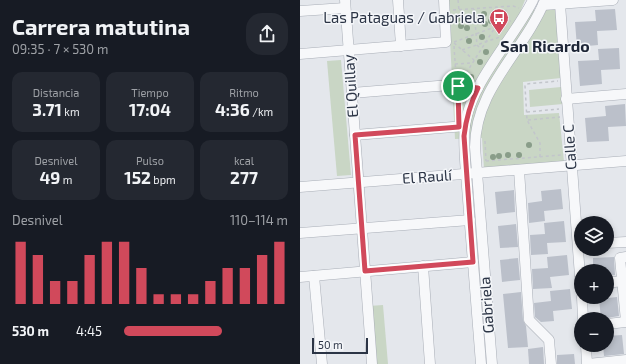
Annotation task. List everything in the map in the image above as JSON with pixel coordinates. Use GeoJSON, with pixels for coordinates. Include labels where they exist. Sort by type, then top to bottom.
{"type":"FeatureCollection","features":[{"type":"Feature","properties":{"kind":"street"},"geometry":{"type":"LineString","coordinates":[[398,0],[401,46]]}},
{"type":"Feature","properties":{"kind":"street"},"geometry":{"type":"LineString","coordinates":[[300,54],[446,42],[444,0]]}},
{"type":"Feature","properties":{"kind":"street","name":"Gabriela"},"geometry":{"type":"LineString","coordinates":[[481,364],[464,136],[462,127],[478,88],[533,0]]}},
{"type":"Feature","properties":{"kind":"street"},"geometry":{"type":"LineString","coordinates":[[544,3],[560,4],[612,0]]}},
{"type":"Feature","properties":{"kind":"street","name":"Gabriela"},"geometry":{"type":"LineString","coordinates":[[492,364],[477,173],[475,139],[477,123],[483,104],[544,3]]}},
{"type":"Feature","properties":{"kind":"street"},"geometry":{"type":"LineString","coordinates":[[300,11],[345,4]]}},
{"type":"Feature","properties":{"kind":"street","name":"El Quillay"},"geometry":{"type":"LineString","coordinates":[[345,4],[372,364]]}},
{"type":"Feature","properties":{"kind":"street","name":"Calle C"},"geometry":{"type":"LineString","coordinates":[[560,4],[571,166],[576,216]]}},
{"type":"Feature","properties":{"kind":"street"},"geometry":{"type":"LineString","coordinates":[[352,93],[450,85],[478,88]]}},
{"type":"Feature","properties":{"kind":"street"},"geometry":{"type":"LineString","coordinates":[[567,108],[626,94]]}},
{"type":"Feature","properties":{"kind":"street"},"geometry":{"type":"LineString","coordinates":[[355,135],[462,127]]}},
{"type":"Feature","properties":{"kind":"street","name":"El Raulí"},"geometry":{"type":"LineString","coordinates":[[300,187],[626,161]]}},
{"type":"Feature","properties":{"kind":"street"},"geometry":{"type":"LineString","coordinates":[[519,170],[529,320],[549,340],[551,364]]}},
{"type":"Feature","properties":{"kind":"street"},"geometry":{"type":"LineString","coordinates":[[300,233],[470,220]]}},
{"type":"Feature","properties":{"kind":"street"},"geometry":{"type":"LineString","coordinates":[[614,243],[626,242]]}},
{"type":"Feature","properties":{"kind":"street"},"geometry":{"type":"LineString","coordinates":[[614,323],[626,322],[620,258],[626,257]]}},
{"type":"Feature","properties":{"kind":"street"},"geometry":{"type":"LineString","coordinates":[[300,277],[473,262]]}},
{"type":"Feature","properties":{"kind":"street"},"geometry":{"type":"LineString","coordinates":[[423,266],[430,364]]}},
{"type":"Feature","properties":{"kind":"street"},"geometry":{"type":"LineString","coordinates":[[314,276],[322,364]]}},
{"type":"Feature","properties":{"kind":"street"},"geometry":{"type":"LineString","coordinates":[[614,282],[622,281]]}},
{"type":"Feature","properties":{"kind":"street"},"geometry":{"type":"LineString","coordinates":[[587,352],[588,364],[626,360]]}},
{"type":"Feature","properties":{"kind":"path"},"geometry":{"type":"LineString","coordinates":[[458,0],[459,10]]}},
{"type":"Feature","properties":{"kind":"path"},"geometry":{"type":"LineString","coordinates":[[444,11],[508,7],[519,8]]}},
{"type":"Feature","properties":{"kind":"path"},"geometry":{"type":"LineString","coordinates":[[462,127],[458,86],[508,7]]}},
{"type":"Feature","properties":{"kind":"path"},"geometry":{"type":"LineString","coordinates":[[474,9],[477,45],[481,49]]}},
{"type":"Feature","properties":{"kind":"path"},"geometry":{"type":"LineString","coordinates":[[474,60],[453,42],[511,21]]}},
{"type":"Feature","properties":{"kind":"path"},"geometry":{"type":"LineString","coordinates":[[462,50],[501,36]]}},
{"type":"Feature","properties":{"kind":"path"},"geometry":{"type":"LineString","coordinates":[[455,64],[472,63]]}},
{"type":"Feature","properties":{"kind":"path"},"geometry":{"type":"LineString","coordinates":[[540,157],[540,143],[527,120],[525,86],[526,84],[565,81]]}},
{"type":"Feature","properties":{"kind":"path"},"geometry":{"type":"LineString","coordinates":[[527,112],[567,108]]}},
{"type":"Feature","properties":{"kind":"path"},"geometry":{"type":"LineString","coordinates":[[527,120],[567,108]]}},
{"type":"Feature","properties":{"kind":"path"},"geometry":{"type":"LineString","coordinates":[[485,139],[486,161]]}},
{"type":"Feature","properties":{"kind":"green space"},"geometry":{"type":"Polygon","coordinates":[[[448,0],[525,0],[521,10],[557,9],[561,78],[523,82],[524,115],[559,113],[564,162],[484,169],[482,138],[455,139],[448,0]]]}},
{"type":"Feature","properties":{"kind":"green space"},"geometry":{"type":"Polygon","coordinates":[[[341,60],[351,175],[337,176],[327,61],[341,60]]]}},
{"type":"Feature","properties":{"kind":"green space"},"geometry":{"type":"Polygon","coordinates":[[[561,87],[563,104],[530,107],[529,90],[561,87]]]}},
{"type":"Feature","properties":{"kind":"green space"},"geometry":{"type":"Polygon","coordinates":[[[383,305],[388,364],[374,364],[369,306],[383,305]]]}},
{"type":"Feature","properties":{"kind":"building"},"geometry":{"type":"Polygon","coordinates":[[[615,9],[617,30],[597,31],[598,45],[577,47],[575,22],[596,21],[595,10],[615,9]]]}},
{"type":"Feature","properties":{"kind":"building"},"geometry":{"type":"Polygon","coordinates":[[[619,48],[620,69],[601,70],[602,84],[580,86],[578,61],[599,60],[598,49],[619,48]]]}},
{"type":"Feature","properties":{"kind":"building"},"geometry":{"type":"Polygon","coordinates":[[[625,104],[626,126],[608,127],[609,141],[587,142],[585,118],[606,116],[605,106],[625,104]]]}},
{"type":"Feature","properties":{"kind":"building"},"geometry":{"type":"Polygon","coordinates":[[[561,189],[563,209],[544,211],[545,221],[529,223],[528,203],[542,201],[541,191],[561,189]]]}},
{"type":"Feature","properties":{"kind":"building"},"geometry":{"type":"Polygon","coordinates":[[[514,190],[515,212],[497,214],[495,192],[514,190]]]}},
{"type":"Feature","properties":{"kind":"building"},"geometry":{"type":"Polygon","coordinates":[[[564,221],[566,242],[547,243],[548,254],[531,255],[530,235],[545,234],[544,223],[564,221]]]}},
{"type":"Feature","properties":{"kind":"building"},"geometry":{"type":"Polygon","coordinates":[[[516,224],[518,247],[500,248],[498,226],[516,224]]]}},
{"type":"Feature","properties":{"kind":"building"},"geometry":{"type":"Polygon","coordinates":[[[567,255],[569,275],[550,277],[552,288],[533,289],[532,269],[548,268],[547,257],[567,255]]]}},
{"type":"Feature","properties":{"kind":"building"},"geometry":{"type":"Polygon","coordinates":[[[614,257],[615,275],[614,264],[593,264],[593,258],[614,257]]]}},
{"type":"Feature","properties":{"kind":"building"},"geometry":{"type":"Polygon","coordinates":[[[518,258],[520,280],[502,282],[500,260],[518,258]]]}},
{"type":"Feature","properties":{"kind":"building"},"geometry":{"type":"Polygon","coordinates":[[[570,289],[572,309],[553,311],[554,321],[541,322],[535,317],[534,303],[551,301],[550,291],[570,289]]]}},
{"type":"Feature","properties":{"kind":"building"},"geometry":{"type":"Polygon","coordinates":[[[521,292],[523,320],[526,326],[528,347],[508,348],[503,294],[521,292]]]}},
{"type":"Feature","properties":{"kind":"building"},"geometry":{"type":"Polygon","coordinates":[[[614,297],[617,297],[619,316],[614,317],[614,312],[600,312],[600,304],[614,304],[614,297]]]}},
{"type":"Feature","properties":{"kind":"building"},"geometry":{"type":"Polygon","coordinates":[[[622,335],[624,354],[604,356],[604,352],[614,352],[614,336],[622,335]]]}},
{"type":"Feature","properties":{"kind":"building"},"geometry":{"type":"Polygon","coordinates":[[[543,347],[544,364],[529,364],[528,349],[543,347]]]}},
{"type":"Feature","properties":{"kind":"building"},"geometry":{"type":"Polygon","coordinates":[[[574,354],[575,364],[557,364],[557,355],[574,354]]]}},
{"type":"Feature","properties":{"kind":"place","name":"Las Pataguas / Gabriela"},"geometry":{"type":"Point","coordinates":[499,35]}},
{"type":"Feature","properties":{"kind":"district","name":"San Ricardo"},"geometry":{"type":"Point","coordinates":[545,46]}},
{"type":"Feature","properties":{"kind":"route"},"geometry":{"type":"LineString","coordinates":[[458,86],[478,88],[469,108],[464,136],[473,262],[365,271],[355,135],[459,127],[458,86]]}}]}
